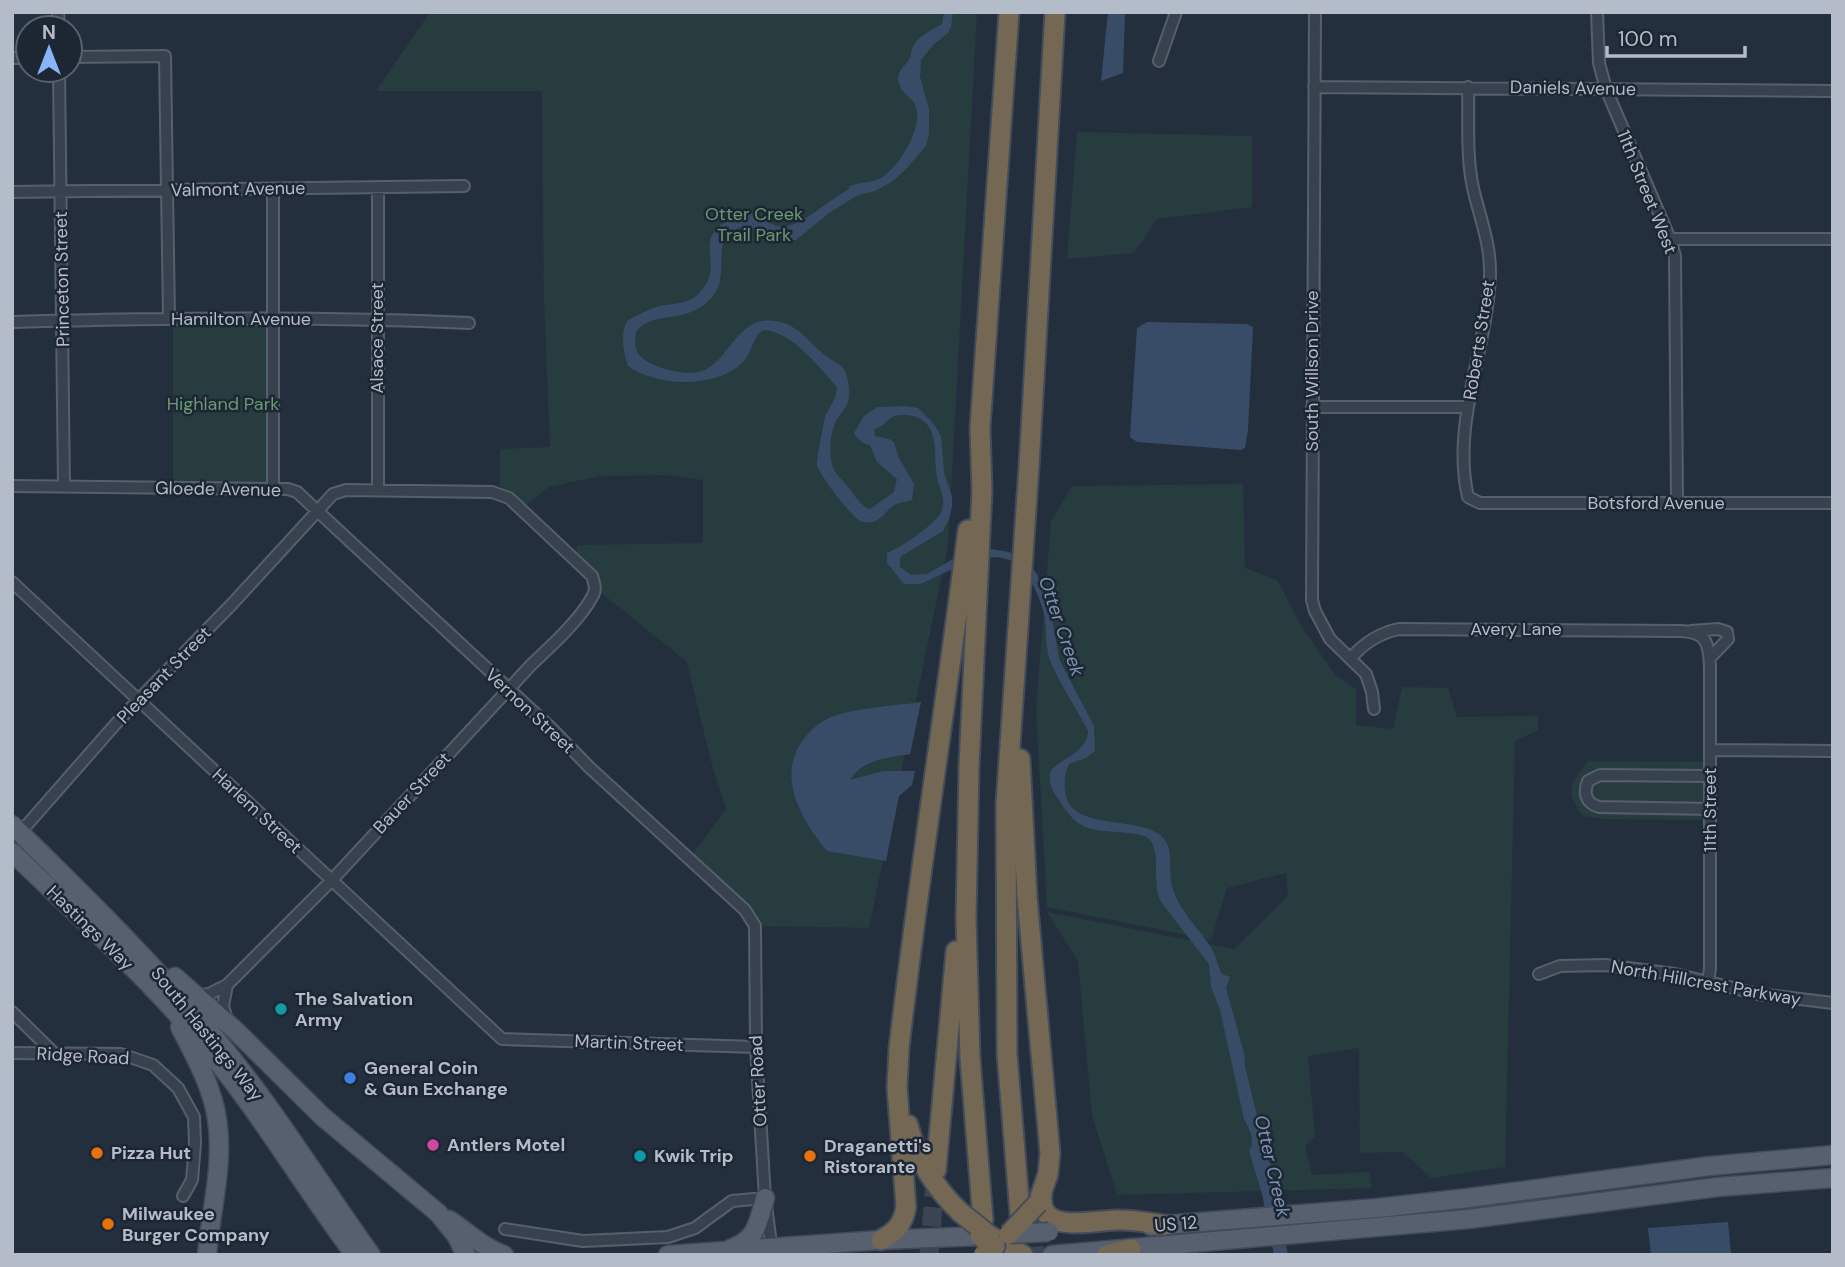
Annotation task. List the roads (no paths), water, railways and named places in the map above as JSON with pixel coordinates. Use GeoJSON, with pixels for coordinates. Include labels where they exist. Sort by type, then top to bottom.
{"type":"FeatureCollection","features":[{"type":"Feature","properties":{"kind":"highway"},"geometry":{"type":"LineString","coordinates":[[1008,1234],[970,1059],[966,859],[967,603],[978,489],[1009,12]]}},
{"type":"Feature","properties":{"kind":"highway"},"geometry":{"type":"LineString","coordinates":[[1008,1234],[1011,1125],[1005,991],[1006,804],[1055,12]]}},
{"type":"Feature","properties":{"kind":"highway"},"geometry":{"type":"LineString","coordinates":[[881,1240],[893,1234],[901,1225],[906,1207],[897,1087],[902,1023],[929,805],[948,692],[967,603]]}},
{"type":"Feature","properties":{"kind":"highway"},"geometry":{"type":"LineString","coordinates":[[1008,1234],[1048,1174],[1050,1153],[1022,828],[1018,635]]}},
{"type":"Feature","properties":{"kind":"highway"},"geometry":{"type":"LineString","coordinates":[[936,1170],[966,859]]}},
{"type":"Feature","properties":{"kind":"highway"},"geometry":{"type":"LineString","coordinates":[[902,1023],[905,1107],[911,1137],[922,1163],[934,1185],[960,1213],[1008,1234]]}},
{"type":"Feature","properties":{"kind":"highway"},"geometry":{"type":"LineString","coordinates":[[1008,1234],[1043,1210],[1051,1219],[1061,1222],[1128,1220],[1165,1225]]}},
{"type":"Feature","properties":{"kind":"highway"},"geometry":{"type":"LineString","coordinates":[[1107,1255],[1131,1249]]}},
{"type":"Feature","properties":{"kind":"main road","name":"South Hastings Way"},"geometry":{"type":"LineString","coordinates":[[15,833],[128,941],[226,1052],[359,1249]]}},
{"type":"Feature","properties":{"kind":"main road","name":"Hastings Way"},"geometry":{"type":"LineString","coordinates":[[12,852],[168,1002]]}},
{"type":"Feature","properties":{"kind":"main road"},"geometry":{"type":"LineString","coordinates":[[128,941],[196,995],[323,1117],[438,1213],[478,1239],[483,1247],[504,1255]]}},
{"type":"Feature","properties":{"kind":"main road","name":"South Hastings Way"},"geometry":{"type":"LineString","coordinates":[[168,1002],[237,1087],[359,1249]]}},
{"type":"Feature","properties":{"kind":"main road"},"geometry":{"type":"LineString","coordinates":[[168,1002],[206,1080],[217,1120],[218,1161],[207,1255]]}},
{"type":"Feature","properties":{"kind":"main road","name":"US 12"},"geometry":{"type":"LineString","coordinates":[[668,1255],[772,1252],[881,1240],[1165,1225],[1442,1201],[1647,1173],[1833,1155]]}},
{"type":"Feature","properties":{"kind":"main road"},"geometry":{"type":"LineString","coordinates":[[1624,1198],[1665,1186],[1833,1166]]}},
{"type":"Feature","properties":{"kind":"main road","name":"US 12"},"geometry":{"type":"LineString","coordinates":[[1052,1255],[1304,1231],[1469,1219],[1624,1198],[1833,1178]]}},
{"type":"Feature","properties":{"kind":"main road"},"geometry":{"type":"LineString","coordinates":[[1651,1195],[1687,1196],[1833,1185]]}},
{"type":"Feature","properties":{"kind":"main road"},"geometry":{"type":"LineString","coordinates":[[723,1252],[739,1246],[755,1231],[765,1198]]}},
{"type":"Feature","properties":{"kind":"main road"},"geometry":{"type":"LineString","coordinates":[[438,1213],[457,1236],[466,1255]]}},
{"type":"Feature","properties":{"kind":"main road"},"geometry":{"type":"LineString","coordinates":[[195,1255],[209,1231]]}},
{"type":"Feature","properties":{"kind":"street"},"geometry":{"type":"LineString","coordinates":[[1159,61],[1176,12]]}},
{"type":"Feature","properties":{"kind":"street","name":"South Willson Drive"},"geometry":{"type":"LineString","coordinates":[[1315,12],[1312,600],[1330,639],[1360,666],[1370,682],[1374,709]]}},
{"type":"Feature","properties":{"kind":"street","name":"11th Street West"},"geometry":{"type":"LineString","coordinates":[[1597,12],[1599,63],[1606,89],[1670,239],[1676,275],[1676,502]]}},
{"type":"Feature","properties":{"kind":"street"},"geometry":{"type":"LineString","coordinates":[[84,57],[165,56],[169,319]]}},
{"type":"Feature","properties":{"kind":"street","name":"Princeton Street"},"geometry":{"type":"LineString","coordinates":[[59,84],[64,487]]}},
{"type":"Feature","properties":{"kind":"street","name":"Daniels Avenue"},"geometry":{"type":"LineString","coordinates":[[1314,86],[1833,91]]}},
{"type":"Feature","properties":{"kind":"street","name":"Roberts Street"},"geometry":{"type":"LineString","coordinates":[[1468,87],[1469,158],[1473,188],[1484,223],[1490,274],[1484,328],[1467,407],[1463,476],[1468,498],[1480,503]]}},
{"type":"Feature","properties":{"kind":"street","name":"Valmont Avenue"},"geometry":{"type":"LineString","coordinates":[[12,192],[464,186]]}},
{"type":"Feature","properties":{"kind":"street","name":"Alsace Street"},"geometry":{"type":"LineString","coordinates":[[378,187],[378,489]]}},
{"type":"Feature","properties":{"kind":"street"},"geometry":{"type":"LineString","coordinates":[[273,189],[273,489]]}},
{"type":"Feature","properties":{"kind":"street"},"geometry":{"type":"LineString","coordinates":[[1670,239],[1833,239]]}},
{"type":"Feature","properties":{"kind":"street","name":"Hamilton Avenue"},"geometry":{"type":"LineString","coordinates":[[12,323],[169,319],[376,319],[469,323]]}},
{"type":"Feature","properties":{"kind":"street"},"geometry":{"type":"LineString","coordinates":[[1312,407],[1467,407]]}},
{"type":"Feature","properties":{"kind":"street","name":"Gloede Avenue"},"geometry":{"type":"LineString","coordinates":[[12,486],[273,489],[298,492],[317,510]]}},
{"type":"Feature","properties":{"kind":"street"},"geometry":{"type":"LineString","coordinates":[[317,510],[339,491],[378,489]]}},
{"type":"Feature","properties":{"kind":"street","name":"Bauer Street"},"geometry":{"type":"LineString","coordinates":[[196,995],[209,994],[226,985],[332,880],[562,635],[593,596],[595,586],[592,576],[509,498],[492,492],[378,489]]}},
{"type":"Feature","properties":{"kind":"street","name":"Botsford Avenue"},"geometry":{"type":"LineString","coordinates":[[1480,503],[1833,503]]}},
{"type":"Feature","properties":{"kind":"street","name":"Vernon Street"},"geometry":{"type":"LineString","coordinates":[[317,510],[745,910]]}},
{"type":"Feature","properties":{"kind":"street","name":"Pleasant Street"},"geometry":{"type":"LineString","coordinates":[[15,833],[233,603],[317,510]]}},
{"type":"Feature","properties":{"kind":"street","name":"Harlem Street"},"geometry":{"type":"LineString","coordinates":[[12,582],[502,1039]]}},
{"type":"Feature","properties":{"kind":"street","name":"Avery Lane"},"geometry":{"type":"LineString","coordinates":[[1350,658],[1378,635],[1399,629],[1718,629],[1727,632],[1728,639],[1710,658]]}},
{"type":"Feature","properties":{"kind":"street","name":"Avery Lane"},"geometry":{"type":"LineString","coordinates":[[1691,631],[1705,639]]}},
{"type":"Feature","properties":{"kind":"street","name":"11th Street"},"geometry":{"type":"LineString","coordinates":[[1705,639],[1710,658],[1708,982]]}},
{"type":"Feature","properties":{"kind":"street"},"geometry":{"type":"LineString","coordinates":[[1710,750],[1833,751]]}},
{"type":"Feature","properties":{"kind":"street"},"geometry":{"type":"LineString","coordinates":[[1710,776],[1600,775],[1588,781],[1585,795],[1588,802],[1599,807],[1711,810]]}},
{"type":"Feature","properties":{"kind":"street","name":"Otter Road"},"geometry":{"type":"LineString","coordinates":[[745,910],[755,926],[756,1047],[765,1198],[772,1252]]}},
{"type":"Feature","properties":{"kind":"street","name":"North Hillcrest Parkway"},"geometry":{"type":"LineString","coordinates":[[1539,974],[1560,966],[1605,965],[1647,970],[1758,994],[1833,1003]]}},
{"type":"Feature","properties":{"kind":"street"},"geometry":{"type":"LineString","coordinates":[[226,985],[223,1006],[230,1026]]}},
{"type":"Feature","properties":{"kind":"street"},"geometry":{"type":"LineString","coordinates":[[12,1012],[54,1053]]}},
{"type":"Feature","properties":{"kind":"street","name":"Martin Street"},"geometry":{"type":"LineString","coordinates":[[502,1039],[756,1047]]}},
{"type":"Feature","properties":{"kind":"street","name":"Ridge Road"},"geometry":{"type":"LineString","coordinates":[[12,1053],[121,1054],[153,1065],[178,1087],[194,1117],[192,1180],[183,1196]]}},
{"type":"Feature","properties":{"kind":"street"},"geometry":{"type":"LineString","coordinates":[[505,1229],[583,1241],[668,1237],[695,1228],[732,1201],[765,1198]]}},
{"type":"Feature","properties":{"kind":"water"},"geometry":{"type":"Polygon","coordinates":[[[944,12],[953,12],[951,27],[921,60],[920,77],[929,109],[929,134],[926,146],[907,168],[893,181],[875,191],[858,195],[829,213],[796,240],[778,240],[749,226],[735,229],[723,244],[721,275],[713,296],[693,311],[643,325],[636,332],[636,348],[649,363],[677,372],[695,373],[710,367],[739,335],[757,322],[776,321],[795,328],[824,355],[841,366],[847,376],[848,401],[833,428],[831,459],[837,474],[860,503],[870,509],[894,492],[897,479],[877,462],[870,445],[857,438],[854,433],[864,416],[877,407],[906,406],[918,408],[933,423],[941,436],[944,473],[952,496],[952,507],[943,531],[903,555],[900,558],[900,567],[911,575],[927,574],[960,555],[985,548],[1009,552],[1028,564],[1037,574],[1052,617],[1059,659],[1094,726],[1095,751],[1086,758],[1069,764],[1067,770],[1065,790],[1069,803],[1078,812],[1090,817],[1149,829],[1160,835],[1168,846],[1175,895],[1212,949],[1222,974],[1230,977],[1226,988],[1244,1053],[1264,1145],[1262,1151],[1271,1165],[1268,1171],[1274,1180],[1288,1255],[1274,1255],[1262,1194],[1249,1151],[1251,1135],[1244,1119],[1220,1010],[1211,987],[1209,964],[1161,902],[1153,845],[1142,835],[1095,830],[1080,824],[1066,811],[1051,786],[1051,770],[1084,744],[1088,731],[1050,660],[1044,614],[1032,583],[1020,567],[1007,559],[992,557],[976,560],[920,584],[904,584],[887,563],[887,553],[926,528],[942,510],[943,497],[937,477],[934,439],[926,423],[918,418],[900,415],[874,429],[875,436],[894,442],[898,456],[914,484],[912,500],[896,504],[875,521],[865,522],[855,517],[842,503],[817,465],[825,417],[837,387],[784,336],[763,330],[756,337],[743,362],[731,371],[702,381],[654,378],[628,366],[626,360],[623,337],[627,321],[654,308],[691,300],[702,290],[710,273],[710,241],[721,225],[742,213],[756,214],[779,226],[794,224],[848,190],[850,186],[874,181],[888,173],[908,146],[916,125],[916,107],[900,86],[900,70],[910,58],[918,40],[942,24],[944,12]]]}},
{"type":"Feature","properties":{"kind":"water"},"geometry":{"type":"Polygon","coordinates":[[[1108,12],[1125,12],[1123,73],[1101,81],[1108,12]]]}},
{"type":"Feature","properties":{"kind":"water"},"geometry":{"type":"Polygon","coordinates":[[[1147,322],[1247,324],[1253,327],[1245,448],[1241,450],[1137,442],[1130,437],[1137,328],[1147,322]]]}},
{"type":"Feature","properties":{"kind":"water"},"geometry":{"type":"Polygon","coordinates":[[[921,702],[910,754],[884,758],[869,764],[855,773],[850,780],[883,771],[915,771],[912,785],[899,796],[886,861],[827,851],[808,824],[794,794],[792,764],[798,749],[814,728],[830,717],[921,702]]]}},
{"type":"Feature","properties":{"kind":"water"},"geometry":{"type":"Polygon","coordinates":[[[1728,1222],[1731,1255],[1651,1255],[1648,1228],[1728,1222]]]}},
{"type":"Feature","properties":{"kind":"tunnel"},"geometry":{"type":"LineString","coordinates":[[929,1255],[936,1171]]}},
{"type":"Feature","properties":{"kind":"tunnel"},"geometry":{"type":"LineString","coordinates":[[1031,1218],[1035,1255]]}},
{"type":"Feature","properties":{"kind":"place","name":"The Salvation Army"},"geometry":{"type":"Point","coordinates":[281,1009]}},
{"type":"Feature","properties":{"kind":"place","name":"General Coin & Gun Exchange"},"geometry":{"type":"Point","coordinates":[350,1078]}},
{"type":"Feature","properties":{"kind":"place","name":"Antlers Motel"},"geometry":{"type":"Point","coordinates":[433,1145]}},
{"type":"Feature","properties":{"kind":"place","name":"Pizza Hut"},"geometry":{"type":"Point","coordinates":[97,1153]}},
{"type":"Feature","properties":{"kind":"place","name":"Kwik Trip"},"geometry":{"type":"Point","coordinates":[640,1156]}},
{"type":"Feature","properties":{"kind":"place","name":"Draganetti's Ristorante"},"geometry":{"type":"Point","coordinates":[810,1156]}},
{"type":"Feature","properties":{"kind":"place","name":"Milwaukee Burger Company"},"geometry":{"type":"Point","coordinates":[108,1224]}},
{"type":"Feature","properties":{"kind":"park label","name":"Otter Creek Trail Park"},"geometry":{"type":"Point","coordinates":[754,224]}},
{"type":"Feature","properties":{"kind":"park label","name":"Highland Park"},"geometry":{"type":"Point","coordinates":[223,404]}},
{"type":"Feature","properties":{"kind":"water label","name":"Otter Creek"},"geometry":{"type":"Point","coordinates":[1062,626]}},
{"type":"Feature","properties":{"kind":"water label","name":"Otter Creek"},"geometry":{"type":"Point","coordinates":[1273,1166]}}]}
